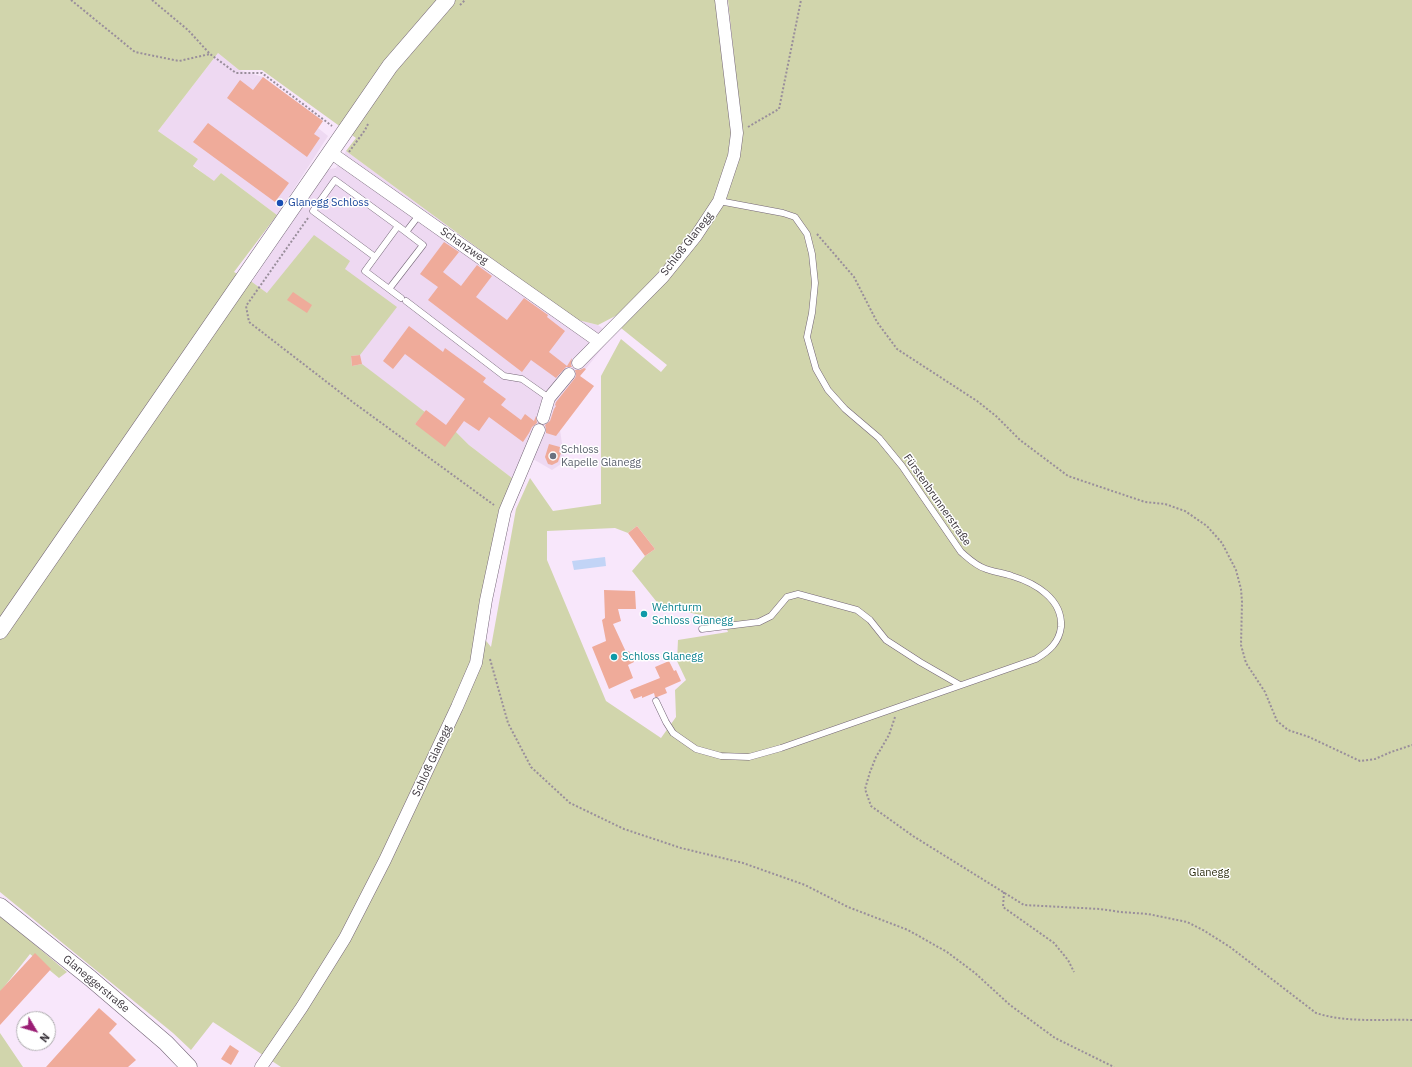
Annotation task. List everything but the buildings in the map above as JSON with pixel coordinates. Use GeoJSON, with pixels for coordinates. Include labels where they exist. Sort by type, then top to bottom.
{"type":"FeatureCollection","features":[{"type":"Feature","properties":{"kind":"street","name":"Schloß Glanegg"},"geometry":{"type":"LineString","coordinates":[[578,363],[662,276],[696,236],[719,201],[734,156],[737,133],[721,0]]}},
{"type":"Feature","properties":{"kind":"street"},"geometry":{"type":"LineString","coordinates":[[0,631],[337,156],[343,134],[390,66],[453,3]]}},
{"type":"Feature","properties":{"kind":"street","name":"Schanzweg"},"geometry":{"type":"LineString","coordinates":[[337,156],[598,341]]}},
{"type":"Feature","properties":{"kind":"street"},"geometry":{"type":"LineString","coordinates":[[543,418],[549,398],[569,374]]}},
{"type":"Feature","properties":{"kind":"street","name":"Schloß Glanegg"},"geometry":{"type":"LineString","coordinates":[[261,1067],[302,1007],[345,938],[385,860],[457,707],[476,663],[486,600],[505,511],[538,430]]}},
{"type":"Feature","properties":{"kind":"street","name":"Glaneggerstraße"},"geometry":{"type":"LineString","coordinates":[[0,906],[90,978],[166,1043],[189,1067]]}},
{"type":"Feature","properties":{"kind":"lane"},"geometry":{"type":"LineString","coordinates":[[375,257],[313,211],[335,180],[423,245],[389,289]]}},
{"type":"Feature","properties":{"kind":"lane","name":"Fürstenbrunnerstraße"},"geometry":{"type":"LineString","coordinates":[[656,701],[666,722],[673,732],[696,749],[721,756],[750,756],[781,748],[1036,658],[1046,653],[1055,645],[1061,626],[1059,612],[1053,600],[1043,591],[1012,575],[985,569],[971,561],[961,552],[902,466],[879,438],[845,409],[828,390],[816,369],[807,337],[812,313],[815,283],[812,254],[807,234],[795,217],[783,213],[719,201]]}},
{"type":"Feature","properties":{"kind":"lane"},"geometry":{"type":"LineString","coordinates":[[406,232],[416,219]]}},
{"type":"Feature","properties":{"kind":"lane"},"geometry":{"type":"LineString","coordinates":[[398,226],[365,270],[504,376],[522,379],[549,398]]}},
{"type":"Feature","properties":{"kind":"lane"},"geometry":{"type":"LineString","coordinates":[[702,628],[759,622],[771,616],[787,597],[798,594],[857,610],[870,620],[886,640],[960,685]]}},
{"type":"Feature","properties":{"kind":"path"},"geometry":{"type":"LineString","coordinates":[[71,0],[135,52],[179,61],[210,54]]}},
{"type":"Feature","properties":{"kind":"path"},"geometry":{"type":"LineString","coordinates":[[152,0],[188,30],[210,54],[236,73],[262,73],[343,134]]}},
{"type":"Feature","properties":{"kind":"path"},"geometry":{"type":"LineString","coordinates":[[453,3],[465,0]]}},
{"type":"Feature","properties":{"kind":"path"},"geometry":{"type":"LineString","coordinates":[[737,133],[779,109],[801,0]]}},
{"type":"Feature","properties":{"kind":"path"},"geometry":{"type":"LineString","coordinates":[[337,156],[365,130],[368,123]]}},
{"type":"Feature","properties":{"kind":"path"},"geometry":{"type":"LineString","coordinates":[[313,211],[246,306],[248,322],[354,403],[500,509],[505,511]]}},
{"type":"Feature","properties":{"kind":"path"},"geometry":{"type":"LineString","coordinates":[[814,232],[823,240],[854,277],[877,322],[897,349],[977,401],[996,416],[1020,440],[1068,476],[1145,502],[1166,504],[1185,511],[1207,526],[1222,543],[1236,570],[1242,602],[1241,645],[1246,663],[1265,692],[1277,721],[1288,730],[1309,737],[1360,761],[1375,759],[1412,745]]}},
{"type":"Feature","properties":{"kind":"path"},"geometry":{"type":"LineString","coordinates":[[490,659],[508,723],[531,767],[570,803],[624,829],[681,848],[743,863],[805,884],[848,907],[908,930],[947,952],[975,973],[1010,1005],[1055,1038],[1114,1067]]}},
{"type":"Feature","properties":{"kind":"path"},"geometry":{"type":"LineString","coordinates":[[898,707],[888,735],[876,757],[865,788],[871,806],[913,836],[1024,905],[1100,909],[1148,914],[1187,922],[1230,947],[1316,1013],[1354,1020],[1412,1020]]}},
{"type":"Feature","properties":{"kind":"path"},"geometry":{"type":"LineString","coordinates":[[1004,892],[1003,907],[1054,943],[1068,960],[1074,972]]}},
{"type":"Feature","properties":{"kind":"shaded area"},"geometry":{"type":"Polygon","coordinates":[[[218,53],[239,70],[263,77],[323,121],[318,128],[328,136],[277,215],[221,173],[214,182],[193,165],[198,159],[158,131],[218,53]]]}},
{"type":"Feature","properties":{"kind":"shaded area"},"geometry":{"type":"Polygon","coordinates":[[[346,151],[574,319],[598,325],[612,336],[580,376],[594,386],[560,430],[564,457],[561,464],[552,470],[533,459],[523,483],[512,478],[469,445],[456,432],[415,424],[424,411],[352,366],[351,356],[252,282],[326,172],[330,169],[336,168],[346,151]]]}},
{"type":"Feature","properties":{"kind":"green space","name":"Glanegg"},"geometry":{"type":"Polygon","coordinates":[[[0,0],[718,0],[732,130],[728,163],[711,205],[684,243],[625,311],[598,325],[574,319],[346,151],[356,138],[262,70],[239,70],[218,53],[158,131],[198,159],[193,166],[214,181],[221,173],[277,215],[234,272],[252,282],[267,293],[314,235],[350,261],[345,269],[397,307],[360,355],[351,356],[352,366],[362,364],[425,412],[415,424],[456,432],[469,445],[512,478],[500,509],[476,628],[491,647],[516,509],[530,478],[553,511],[601,504],[601,376],[621,339],[661,372],[667,365],[621,328],[695,246],[742,133],[728,0],[1412,0],[1412,1067],[281,1067],[213,1022],[191,1050],[173,1033],[0,892],[0,0]],[[637,526],[628,533],[615,528],[547,531],[547,560],[606,701],[661,738],[676,717],[675,690],[686,680],[677,661],[678,640],[728,632],[723,620],[660,606],[632,571],[645,556],[655,549],[637,526]]]}},
{"type":"Feature","properties":{"kind":"green space"},"geometry":{"type":"Polygon","coordinates":[[[0,915],[67,972],[59,978],[30,954],[0,992],[0,915]]]}},
{"type":"Feature","properties":{"kind":"green space"},"geometry":{"type":"Polygon","coordinates":[[[0,1033],[23,1067],[0,1067],[0,1033]]]}},
{"type":"Feature","properties":{"kind":"water"},"geometry":{"type":"Polygon","coordinates":[[[605,557],[606,566],[574,570],[572,561],[605,557]]]}},
{"type":"Feature","properties":{"kind":"place","name":"Glanegg Schloss"},"geometry":{"type":"Point","coordinates":[280,203]}},
{"type":"Feature","properties":{"kind":"place","name":"Schloss Kapelle Glanegg"},"geometry":{"type":"Point","coordinates":[553,456]}},
{"type":"Feature","properties":{"kind":"place","name":"Wehrturm Schloss Glanegg"},"geometry":{"type":"Point","coordinates":[644,614]}},
{"type":"Feature","properties":{"kind":"place","name":"Schloss Glanegg"},"geometry":{"type":"Point","coordinates":[614,657]}}]}
